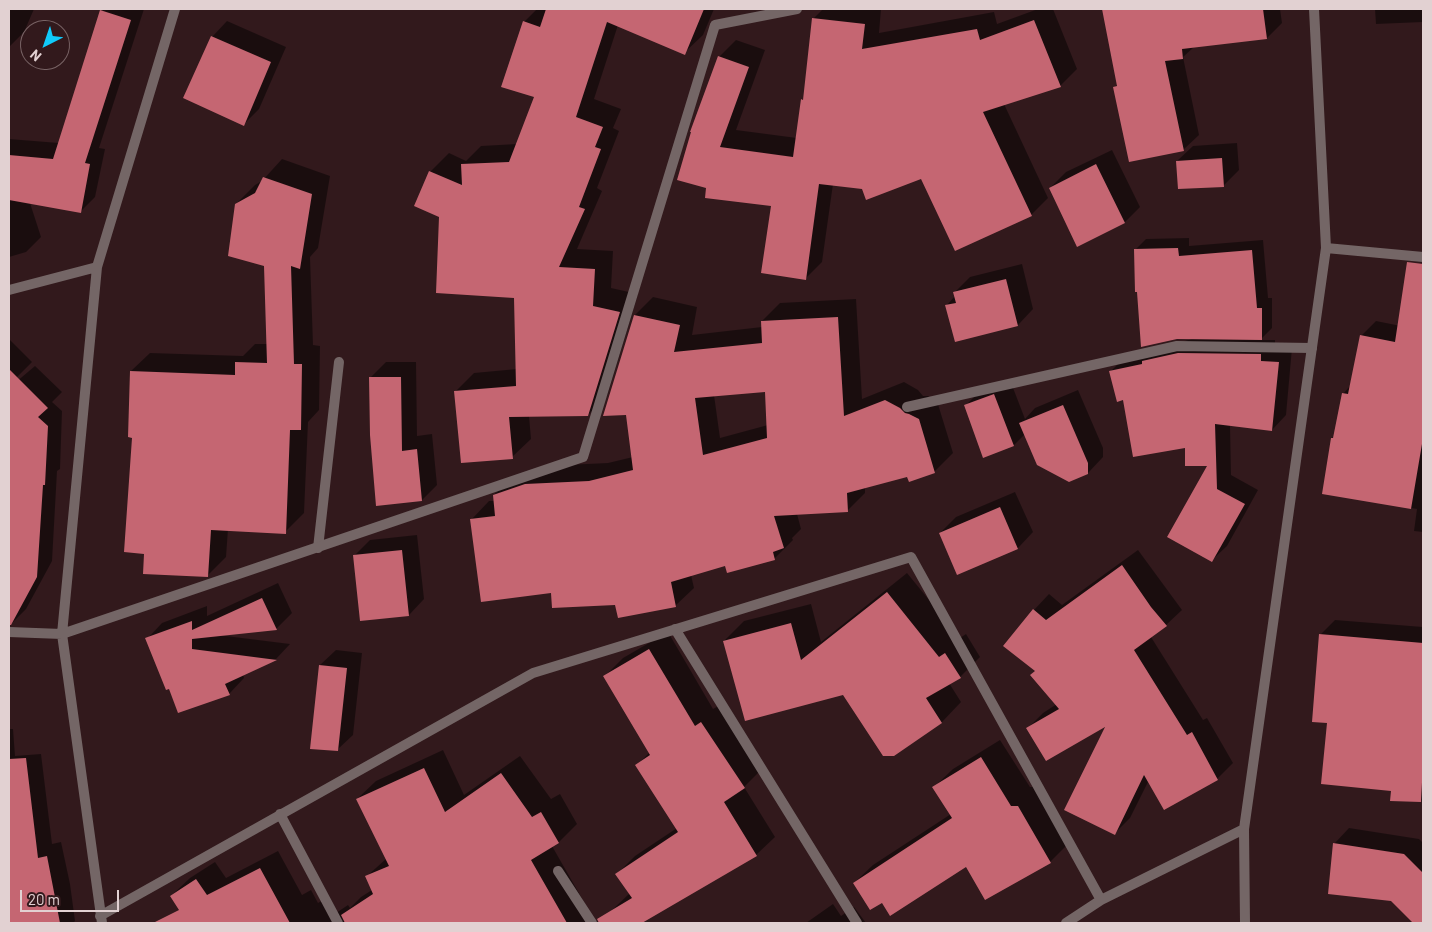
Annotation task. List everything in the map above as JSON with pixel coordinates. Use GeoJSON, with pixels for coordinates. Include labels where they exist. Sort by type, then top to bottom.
{"type":"FeatureCollection","features":[{"type":"Feature","properties":{"kind":"street"},"geometry":{"type":"LineString","coordinates":[[175,9],[97,267],[62,634],[101,920],[280,814],[534,673],[911,557],[1101,900]]}},
{"type":"Feature","properties":{"kind":"street"},"geometry":{"type":"LineString","coordinates":[[9,632],[62,634],[583,457],[714,25],[797,9]]}},
{"type":"Feature","properties":{"kind":"street"},"geometry":{"type":"LineString","coordinates":[[1245,923],[1244,829],[1326,248],[1314,9]]}},
{"type":"Feature","properties":{"kind":"street"},"geometry":{"type":"LineString","coordinates":[[1326,248],[1423,257]]}},
{"type":"Feature","properties":{"kind":"street"},"geometry":{"type":"LineString","coordinates":[[9,290],[97,267]]}},
{"type":"Feature","properties":{"kind":"street"},"geometry":{"type":"LineString","coordinates":[[907,407],[1178,346],[1312,348]]}},
{"type":"Feature","properties":{"kind":"street"},"geometry":{"type":"LineString","coordinates":[[318,548],[339,362]]}},
{"type":"Feature","properties":{"kind":"street"},"geometry":{"type":"LineString","coordinates":[[676,629],[856,923]]}},
{"type":"Feature","properties":{"kind":"street"},"geometry":{"type":"LineString","coordinates":[[280,814],[338,923]]}},
{"type":"Feature","properties":{"kind":"street"},"geometry":{"type":"LineString","coordinates":[[1066,923],[1101,900],[1244,829]]}},
{"type":"Feature","properties":{"kind":"street"},"geometry":{"type":"LineString","coordinates":[[558,871],[592,923]]}},
{"type":"Feature","properties":{"kind":"building"},"geometry":{"type":"Polygon","coordinates":[[[546,9],[704,9],[685,55],[607,22],[576,117],[603,127],[595,147],[601,149],[579,207],[585,209],[559,267],[595,269],[593,306],[620,312],[588,416],[509,417],[513,459],[461,463],[454,391],[516,386],[514,298],[436,293],[439,217],[414,206],[429,171],[462,185],[461,164],[509,162],[534,97],[501,87],[523,21],[540,27],[546,9]]]}},
{"type":"Feature","properties":{"kind":"building"},"geometry":{"type":"Polygon","coordinates":[[[1102,9],[1263,9],[1267,39],[1182,49],[1183,59],[1165,61],[1184,151],[1129,162],[1113,87],[1117,86],[1102,9]]]}},
{"type":"Feature","properties":{"kind":"building"},"geometry":{"type":"Polygon","coordinates":[[[100,10],[131,20],[85,163],[90,164],[81,213],[9,200],[9,155],[53,159],[100,10]]]}},
{"type":"Feature","properties":{"kind":"building"},"geometry":{"type":"Polygon","coordinates":[[[812,18],[865,24],[862,49],[977,29],[980,40],[1034,20],[1061,87],[983,112],[1032,216],[955,251],[921,179],[866,200],[862,189],[819,184],[806,280],[761,273],[771,206],[705,198],[706,188],[677,180],[690,132],[718,56],[749,67],[720,147],[793,157],[801,99],[803,100],[812,18]]]}},
{"type":"Feature","properties":{"kind":"building"},"geometry":{"type":"Polygon","coordinates":[[[211,36],[271,62],[244,126],[183,98],[211,36]]]}},
{"type":"Feature","properties":{"kind":"building"},"geometry":{"type":"Polygon","coordinates":[[[1222,158],[1224,187],[1178,189],[1176,161],[1222,158]]]}},
{"type":"Feature","properties":{"kind":"building"},"geometry":{"type":"Polygon","coordinates":[[[1096,164],[1125,223],[1077,247],[1049,188],[1096,164]]]}},
{"type":"Feature","properties":{"kind":"building"},"geometry":{"type":"Polygon","coordinates":[[[263,177],[312,194],[300,269],[291,266],[294,364],[302,364],[301,430],[290,430],[286,534],[211,530],[208,577],[143,574],[144,554],[124,552],[132,438],[128,437],[130,371],[235,375],[235,362],[267,363],[264,266],[228,256],[235,204],[255,193],[263,177]]]}},
{"type":"Feature","properties":{"kind":"building"},"geometry":{"type":"Polygon","coordinates":[[[1178,248],[1179,256],[1252,250],[1257,308],[1262,308],[1262,340],[1177,339],[1141,347],[1137,292],[1135,292],[1134,249],[1178,248]]]}},
{"type":"Feature","properties":{"kind":"building"},"geometry":{"type":"Polygon","coordinates":[[[1407,262],[1423,264],[1423,438],[1411,509],[1322,494],[1331,438],[1333,438],[1342,393],[1348,394],[1360,335],[1395,342],[1407,262]]]}},
{"type":"Feature","properties":{"kind":"building"},"geometry":{"type":"Polygon","coordinates":[[[1006,279],[1018,326],[955,342],[945,305],[956,303],[953,292],[1006,279]]]}},
{"type":"Feature","properties":{"kind":"building"},"geometry":{"type":"Polygon","coordinates":[[[634,315],[680,325],[674,352],[762,343],[761,321],[838,317],[844,416],[885,400],[905,413],[919,419],[935,473],[909,482],[907,477],[847,493],[848,512],[774,516],[784,548],[773,552],[775,560],[727,573],[725,566],[671,582],[676,607],[618,618],[615,605],[552,608],[551,593],[481,602],[470,519],[495,516],[493,495],[525,484],[589,481],[633,470],[626,415],[603,416],[634,315]],[[765,392],[695,398],[703,455],[767,438],[765,392]]]}},
{"type":"Feature","properties":{"kind":"building"},"geometry":{"type":"Polygon","coordinates":[[[1178,353],[1261,354],[1261,361],[1279,362],[1272,431],[1215,424],[1217,489],[1245,504],[1212,562],[1167,537],[1207,466],[1185,466],[1185,448],[1133,457],[1123,400],[1117,402],[1109,371],[1142,364],[1142,361],[1178,353]]]}},
{"type":"Feature","properties":{"kind":"building"},"geometry":{"type":"Polygon","coordinates":[[[9,369],[48,408],[38,417],[48,426],[37,577],[11,625],[9,625],[9,369]]]}},
{"type":"Feature","properties":{"kind":"building"},"geometry":{"type":"Polygon","coordinates":[[[369,377],[401,377],[402,451],[417,449],[422,501],[376,506],[370,435],[369,377]]]}},
{"type":"Feature","properties":{"kind":"building"},"geometry":{"type":"Polygon","coordinates":[[[994,394],[1014,446],[983,458],[964,405],[994,394]]]}},
{"type":"Feature","properties":{"kind":"building"},"geometry":{"type":"Polygon","coordinates":[[[1063,405],[1088,463],[1088,474],[1069,482],[1037,465],[1019,423],[1063,405]]]}},
{"type":"Feature","properties":{"kind":"building"},"geometry":{"type":"Polygon","coordinates":[[[1000,507],[1018,549],[957,575],[939,533],[1000,507]]]}},
{"type":"Feature","properties":{"kind":"building"},"geometry":{"type":"Polygon","coordinates":[[[402,550],[409,616],[360,621],[353,555],[402,550]]]}},
{"type":"Feature","properties":{"kind":"building"},"geometry":{"type":"Polygon","coordinates":[[[1122,565],[1151,607],[1167,626],[1134,650],[1187,735],[1192,732],[1218,780],[1164,810],[1144,775],[1115,835],[1064,810],[1105,727],[1046,761],[1026,728],[1059,709],[1030,675],[1035,671],[1003,646],[1033,609],[1046,620],[1122,565]]]}},
{"type":"Feature","properties":{"kind":"building"},"geometry":{"type":"Polygon","coordinates":[[[887,592],[939,657],[945,653],[961,678],[926,698],[942,723],[894,756],[883,756],[843,695],[745,721],[723,641],[791,623],[801,660],[887,592]]]}},
{"type":"Feature","properties":{"kind":"building"},"geometry":{"type":"Polygon","coordinates":[[[262,598],[277,630],[192,639],[192,649],[277,660],[225,684],[230,695],[178,713],[169,689],[166,690],[145,638],[192,621],[192,630],[262,598]]]}},
{"type":"Feature","properties":{"kind":"building"},"geometry":{"type":"Polygon","coordinates":[[[1319,634],[1423,643],[1423,763],[1421,802],[1390,801],[1391,791],[1321,784],[1327,723],[1312,722],[1319,634]]]}},
{"type":"Feature","properties":{"kind":"building"},"geometry":{"type":"Polygon","coordinates":[[[649,649],[695,726],[701,722],[745,788],[724,802],[757,856],[642,923],[599,923],[597,919],[632,898],[615,874],[678,832],[635,765],[650,755],[603,676],[649,649]]]}},
{"type":"Feature","properties":{"kind":"building"},"geometry":{"type":"Polygon","coordinates":[[[319,665],[347,668],[338,751],[310,749],[319,665]]]}},
{"type":"Feature","properties":{"kind":"building"},"geometry":{"type":"Polygon","coordinates":[[[981,757],[1011,806],[1018,806],[1051,863],[985,900],[966,867],[890,916],[882,903],[870,910],[853,883],[952,818],[932,787],[981,757]]]}},
{"type":"Feature","properties":{"kind":"building"},"geometry":{"type":"Polygon","coordinates":[[[26,758],[38,858],[47,856],[60,923],[9,923],[9,759],[26,758]]]}},
{"type":"Feature","properties":{"kind":"building"},"geometry":{"type":"Polygon","coordinates":[[[424,768],[445,812],[501,773],[532,817],[541,812],[559,843],[531,860],[567,923],[345,923],[341,915],[373,894],[365,876],[389,866],[356,799],[424,768]]]}},
{"type":"Feature","properties":{"kind":"building"},"geometry":{"type":"Polygon","coordinates":[[[1333,843],[1404,854],[1423,873],[1423,923],[1413,923],[1391,901],[1328,894],[1333,843]]]}},
{"type":"Feature","properties":{"kind":"building"},"geometry":{"type":"Polygon","coordinates":[[[260,868],[290,923],[153,923],[179,910],[170,896],[196,879],[207,895],[260,868]]]}}]}
